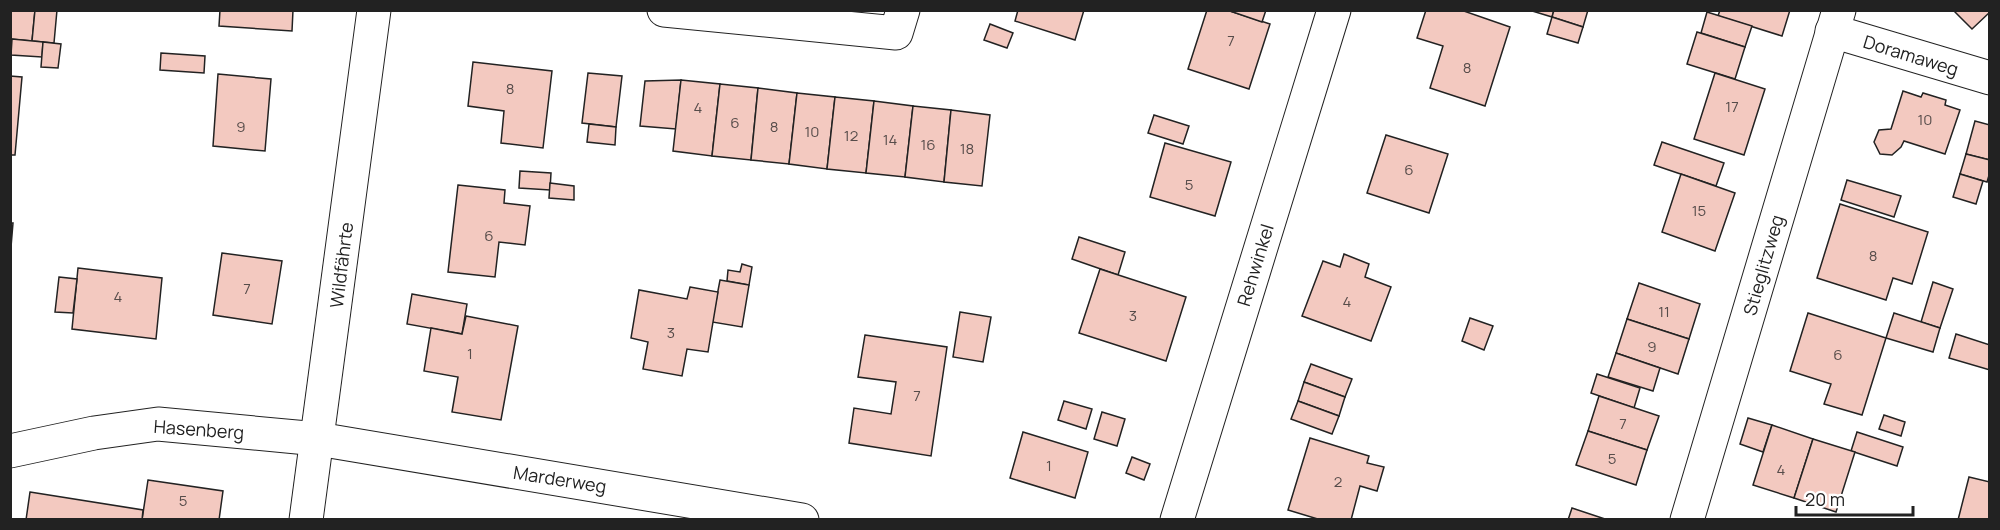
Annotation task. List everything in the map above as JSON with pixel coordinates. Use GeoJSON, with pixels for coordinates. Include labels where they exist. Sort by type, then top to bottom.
{"type":"FeatureCollection","features":[{"type":"Feature","properties":{"kind":"street","name":"Wildfährte"},"geometry":{"type":"LineString","coordinates":[[306,519],[374,10]]}},
{"type":"Feature","properties":{"kind":"street"},"geometry":{"type":"LineString","coordinates":[[664,10],[896,33],[903,10]]}},
{"type":"Feature","properties":{"kind":"street","name":"Rehwinkel"},"geometry":{"type":"LineString","coordinates":[[1177,519],[1334,10]]}},
{"type":"Feature","properties":{"kind":"street","name":"Doramaweg"},"geometry":{"type":"LineString","coordinates":[[1835,21],[1989,78]]}},
{"type":"Feature","properties":{"kind":"street","name":"Stieglitzweg"},"geometry":{"type":"LineString","coordinates":[[1687,519],[1835,21]]}},
{"type":"Feature","properties":{"kind":"street","name":"Hasenberg"},"geometry":{"type":"LineString","coordinates":[[10,451],[94,433],[158,423],[318,439]]}},
{"type":"Feature","properties":{"kind":"street","name":"Marderweg"},"geometry":{"type":"LineString","coordinates":[[318,439],[802,519]]}},
{"type":"Feature","properties":{"kind":"building"},"geometry":{"type":"Polygon","coordinates":[[[10,10],[35,10],[32,41],[10,39],[10,10]]]}},
{"type":"Feature","properties":{"kind":"building"},"geometry":{"type":"Polygon","coordinates":[[[35,10],[57,10],[54,43],[32,41],[35,10]]]}},
{"type":"Feature","properties":{"kind":"building"},"geometry":{"type":"Polygon","coordinates":[[[220,10],[293,10],[292,31],[219,26],[220,10]]]}},
{"type":"Feature","properties":{"kind":"building"},"geometry":{"type":"Polygon","coordinates":[[[1018,10],[1084,10],[1075,40],[1015,21],[1018,10]]]}},
{"type":"Feature","properties":{"kind":"building"},"geometry":{"type":"Polygon","coordinates":[[[1207,10],[1227,10],[1270,24],[1249,89],[1188,69],[1207,10]]]}},
{"type":"Feature","properties":{"kind":"building"},"geometry":{"type":"Polygon","coordinates":[[[1227,10],[1266,10],[1262,22],[1227,10]]]}},
{"type":"Feature","properties":{"kind":"building"},"geometry":{"type":"Polygon","coordinates":[[[1426,10],[1461,10],[1510,27],[1485,106],[1430,88],[1443,46],[1417,38],[1426,10]]]}},
{"type":"Feature","properties":{"kind":"building"},"geometry":{"type":"Polygon","coordinates":[[[1529,10],[1554,10],[1552,17],[1529,10]]]}},
{"type":"Feature","properties":{"kind":"building"},"geometry":{"type":"Polygon","coordinates":[[[1554,10],[1588,10],[1583,27],[1552,17],[1554,10]]]}},
{"type":"Feature","properties":{"kind":"building"},"geometry":{"type":"Polygon","coordinates":[[[1720,10],[1790,10],[1782,36],[1718,16],[1720,10]]]}},
{"type":"Feature","properties":{"kind":"building"},"geometry":{"type":"Polygon","coordinates":[[[1953,10],[1990,10],[1990,12],[1972,29],[1953,10]]]}},
{"type":"Feature","properties":{"kind":"building"},"geometry":{"type":"Polygon","coordinates":[[[1707,12],[1752,26],[1745,47],[1701,33],[1707,12]]]}},
{"type":"Feature","properties":{"kind":"building"},"geometry":{"type":"Polygon","coordinates":[[[1552,17],[1583,27],[1578,43],[1547,34],[1552,17]]]}},
{"type":"Feature","properties":{"kind":"building"},"geometry":{"type":"Polygon","coordinates":[[[990,24],[1013,33],[1007,48],[984,40],[990,24]]]}},
{"type":"Feature","properties":{"kind":"building"},"geometry":{"type":"Polygon","coordinates":[[[1697,32],[1745,47],[1735,79],[1687,64],[1697,32]]]}},
{"type":"Feature","properties":{"kind":"building"},"geometry":{"type":"Polygon","coordinates":[[[12,39],[43,42],[42,57],[11,55],[12,39]]]}},
{"type":"Feature","properties":{"kind":"building"},"geometry":{"type":"Polygon","coordinates":[[[43,42],[61,44],[58,68],[41,67],[43,42]]]}},
{"type":"Feature","properties":{"kind":"building"},"geometry":{"type":"Polygon","coordinates":[[[161,53],[205,56],[204,73],[160,70],[161,53]]]}},
{"type":"Feature","properties":{"kind":"building"},"geometry":{"type":"Polygon","coordinates":[[[473,62],[552,71],[543,148],[501,143],[504,111],[468,106],[473,62]]]}},
{"type":"Feature","properties":{"kind":"building"},"geometry":{"type":"Polygon","coordinates":[[[588,73],[622,76],[616,127],[582,123],[588,73]]]}},
{"type":"Feature","properties":{"kind":"building"},"geometry":{"type":"Polygon","coordinates":[[[1715,73],[1765,89],[1744,155],[1694,139],[1715,73]]]}},
{"type":"Feature","properties":{"kind":"building"},"geometry":{"type":"Polygon","coordinates":[[[218,74],[271,79],[265,151],[213,146],[218,74]]]}},
{"type":"Feature","properties":{"kind":"building"},"geometry":{"type":"Polygon","coordinates":[[[10,76],[22,77],[15,155],[10,155],[10,76]]]}},
{"type":"Feature","properties":{"kind":"building"},"geometry":{"type":"Polygon","coordinates":[[[681,80],[676,129],[640,126],[645,81],[681,80]]]}},
{"type":"Feature","properties":{"kind":"building"},"geometry":{"type":"Polygon","coordinates":[[[681,80],[720,84],[712,156],[673,151],[681,80]]]}},
{"type":"Feature","properties":{"kind":"building"},"geometry":{"type":"Polygon","coordinates":[[[720,84],[758,88],[751,160],[712,156],[720,84]]]}},
{"type":"Feature","properties":{"kind":"building"},"geometry":{"type":"Polygon","coordinates":[[[758,88],[797,93],[789,164],[751,160],[758,88]]]}},
{"type":"Feature","properties":{"kind":"building"},"geometry":{"type":"Polygon","coordinates":[[[1903,91],[1921,97],[1923,93],[1946,100],[1945,105],[1960,110],[1945,154],[1904,141],[1892,155],[1880,154],[1874,142],[1879,130],[1891,129],[1903,91]]]}},
{"type":"Feature","properties":{"kind":"building"},"geometry":{"type":"Polygon","coordinates":[[[797,93],[835,97],[827,169],[789,164],[797,93]]]}},
{"type":"Feature","properties":{"kind":"building"},"geometry":{"type":"Polygon","coordinates":[[[835,97],[874,101],[866,173],[827,169],[835,97]]]}},
{"type":"Feature","properties":{"kind":"building"},"geometry":{"type":"Polygon","coordinates":[[[874,101],[913,106],[905,177],[866,173],[874,101]]]}},
{"type":"Feature","properties":{"kind":"building"},"geometry":{"type":"Polygon","coordinates":[[[913,106],[951,110],[944,182],[905,177],[913,106]]]}},
{"type":"Feature","properties":{"kind":"building"},"geometry":{"type":"Polygon","coordinates":[[[951,110],[990,115],[982,186],[944,182],[951,110]]]}},
{"type":"Feature","properties":{"kind":"building"},"geometry":{"type":"Polygon","coordinates":[[[1154,115],[1189,126],[1183,144],[1148,133],[1154,115]]]}},
{"type":"Feature","properties":{"kind":"building"},"geometry":{"type":"Polygon","coordinates":[[[1975,121],[1990,125],[1990,160],[1966,154],[1975,121]]]}},
{"type":"Feature","properties":{"kind":"building"},"geometry":{"type":"Polygon","coordinates":[[[589,124],[616,127],[615,145],[587,142],[589,124]]]}},
{"type":"Feature","properties":{"kind":"building"},"geometry":{"type":"Polygon","coordinates":[[[1386,135],[1448,154],[1429,213],[1367,193],[1386,135]]]}},
{"type":"Feature","properties":{"kind":"building"},"geometry":{"type":"Polygon","coordinates":[[[1662,142],[1724,163],[1716,186],[1654,165],[1662,142]]]}},
{"type":"Feature","properties":{"kind":"building"},"geometry":{"type":"Polygon","coordinates":[[[1165,143],[1231,162],[1215,216],[1150,197],[1165,143]]]}},
{"type":"Feature","properties":{"kind":"building"},"geometry":{"type":"Polygon","coordinates":[[[1966,154],[1990,160],[1987,182],[1960,174],[1966,154]]]}},
{"type":"Feature","properties":{"kind":"building"},"geometry":{"type":"Polygon","coordinates":[[[520,171],[551,173],[550,190],[519,188],[520,171]]]}},
{"type":"Feature","properties":{"kind":"building"},"geometry":{"type":"Polygon","coordinates":[[[1681,174],[1735,193],[1715,251],[1662,232],[1681,174]]]}},
{"type":"Feature","properties":{"kind":"building"},"geometry":{"type":"Polygon","coordinates":[[[1960,174],[1983,181],[1976,204],[1953,197],[1960,174]]]}},
{"type":"Feature","properties":{"kind":"building"},"geometry":{"type":"Polygon","coordinates":[[[1847,180],[1901,196],[1894,217],[1841,200],[1847,180]]]}},
{"type":"Feature","properties":{"kind":"building"},"geometry":{"type":"Polygon","coordinates":[[[550,183],[574,186],[574,200],[549,198],[550,183]]]}},
{"type":"Feature","properties":{"kind":"building"},"geometry":{"type":"Polygon","coordinates":[[[458,185],[505,190],[504,203],[530,206],[525,245],[499,242],[495,277],[448,272],[458,185]]]}},
{"type":"Feature","properties":{"kind":"building"},"geometry":{"type":"Polygon","coordinates":[[[1840,204],[1928,232],[1912,284],[1893,278],[1886,300],[1817,278],[1840,204]]]}},
{"type":"Feature","properties":{"kind":"building"},"geometry":{"type":"Polygon","coordinates":[[[10,223],[13,223],[10,259],[10,223]]]}},
{"type":"Feature","properties":{"kind":"building"},"geometry":{"type":"Polygon","coordinates":[[[1079,237],[1125,252],[1118,275],[1072,259],[1079,237]]]}},
{"type":"Feature","properties":{"kind":"building"},"geometry":{"type":"Polygon","coordinates":[[[222,253],[282,261],[272,324],[213,315],[222,253]]]}},
{"type":"Feature","properties":{"kind":"building"},"geometry":{"type":"Polygon","coordinates":[[[1344,254],[1369,264],[1365,277],[1391,287],[1371,341],[1302,316],[1323,261],[1340,267],[1344,254]]]}},
{"type":"Feature","properties":{"kind":"building"},"geometry":{"type":"Polygon","coordinates":[[[742,264],[752,267],[749,285],[727,281],[728,270],[740,272],[742,264]]]}},
{"type":"Feature","properties":{"kind":"building"},"geometry":{"type":"Polygon","coordinates":[[[78,268],[162,278],[156,339],[72,329],[78,268]]]}},
{"type":"Feature","properties":{"kind":"building"},"geometry":{"type":"Polygon","coordinates":[[[1100,269],[1186,297],[1166,361],[1079,333],[1100,269]]]}},
{"type":"Feature","properties":{"kind":"building"},"geometry":{"type":"Polygon","coordinates":[[[59,277],[77,279],[73,313],[55,312],[59,277]]]}},
{"type":"Feature","properties":{"kind":"building"},"geometry":{"type":"Polygon","coordinates":[[[720,280],[749,285],[742,327],[712,322],[720,280]]]}},
{"type":"Feature","properties":{"kind":"building"},"geometry":{"type":"Polygon","coordinates":[[[1933,282],[1953,289],[1940,328],[1921,322],[1933,282]]]}},
{"type":"Feature","properties":{"kind":"building"},"geometry":{"type":"Polygon","coordinates":[[[1639,283],[1700,304],[1689,339],[1627,319],[1639,283]]]}},
{"type":"Feature","properties":{"kind":"building"},"geometry":{"type":"Polygon","coordinates":[[[690,287],[718,292],[708,352],[687,349],[682,376],[643,369],[648,342],[631,338],[639,290],[687,299],[690,287]]]}},
{"type":"Feature","properties":{"kind":"building"},"geometry":{"type":"Polygon","coordinates":[[[412,294],[467,304],[462,334],[407,324],[412,294]]]}},
{"type":"Feature","properties":{"kind":"building"},"geometry":{"type":"Polygon","coordinates":[[[960,312],[991,317],[983,362],[953,357],[960,312]]]}},
{"type":"Feature","properties":{"kind":"building"},"geometry":{"type":"Polygon","coordinates":[[[1808,313],[1886,338],[1862,415],[1824,404],[1831,384],[1790,371],[1808,313]]]}},
{"type":"Feature","properties":{"kind":"building"},"geometry":{"type":"Polygon","coordinates":[[[1894,313],[1940,328],[1933,352],[1886,338],[1894,313]]]}},
{"type":"Feature","properties":{"kind":"building"},"geometry":{"type":"Polygon","coordinates":[[[466,316],[518,326],[501,420],[452,412],[458,377],[424,371],[431,328],[462,334],[466,316]]]}},
{"type":"Feature","properties":{"kind":"building"},"geometry":{"type":"Polygon","coordinates":[[[1470,318],[1493,326],[1484,350],[1462,341],[1470,318]]]}},
{"type":"Feature","properties":{"kind":"building"},"geometry":{"type":"Polygon","coordinates":[[[1627,319],[1689,339],[1678,374],[1616,353],[1627,319]]]}},
{"type":"Feature","properties":{"kind":"building"},"geometry":{"type":"Polygon","coordinates":[[[1956,334],[1990,345],[1990,370],[1949,358],[1956,334]]]}},
{"type":"Feature","properties":{"kind":"building"},"geometry":{"type":"Polygon","coordinates":[[[865,335],[947,347],[931,456],[849,443],[854,408],[891,414],[896,382],[858,377],[865,335]]]}},
{"type":"Feature","properties":{"kind":"building"},"geometry":{"type":"Polygon","coordinates":[[[1616,353],[1660,368],[1653,391],[1608,377],[1616,353]]]}},
{"type":"Feature","properties":{"kind":"building"},"geometry":{"type":"Polygon","coordinates":[[[1311,364],[1352,379],[1345,397],[1304,382],[1311,364]]]}},
{"type":"Feature","properties":{"kind":"building"},"geometry":{"type":"Polygon","coordinates":[[[1597,374],[1640,388],[1634,408],[1591,393],[1597,374]]]}},
{"type":"Feature","properties":{"kind":"building"},"geometry":{"type":"Polygon","coordinates":[[[1304,382],[1345,397],[1339,416],[1298,401],[1304,382]]]}},
{"type":"Feature","properties":{"kind":"building"},"geometry":{"type":"Polygon","coordinates":[[[1599,396],[1659,416],[1647,450],[1588,431],[1599,396]]]}},
{"type":"Feature","properties":{"kind":"building"},"geometry":{"type":"Polygon","coordinates":[[[1064,401],[1092,409],[1086,429],[1058,420],[1064,401]]]}},
{"type":"Feature","properties":{"kind":"building"},"geometry":{"type":"Polygon","coordinates":[[[1298,401],[1339,416],[1332,434],[1291,419],[1298,401]]]}},
{"type":"Feature","properties":{"kind":"building"},"geometry":{"type":"Polygon","coordinates":[[[1102,412],[1125,419],[1117,446],[1094,439],[1102,412]]]}},
{"type":"Feature","properties":{"kind":"building"},"geometry":{"type":"Polygon","coordinates":[[[1884,415],[1905,422],[1901,436],[1879,429],[1884,415]]]}},
{"type":"Feature","properties":{"kind":"building"},"geometry":{"type":"Polygon","coordinates":[[[1748,418],[1772,425],[1763,452],[1740,444],[1748,418]]]}},
{"type":"Feature","properties":{"kind":"building"},"geometry":{"type":"Polygon","coordinates":[[[1772,425],[1813,439],[1794,498],[1753,485],[1772,425]]]}},
{"type":"Feature","properties":{"kind":"building"},"geometry":{"type":"Polygon","coordinates":[[[1588,431],[1647,450],[1636,485],[1576,465],[1588,431]]]}},
{"type":"Feature","properties":{"kind":"building"},"geometry":{"type":"Polygon","coordinates":[[[1023,432],[1088,452],[1075,498],[1010,478],[1023,432]]]}},
{"type":"Feature","properties":{"kind":"building"},"geometry":{"type":"Polygon","coordinates":[[[1857,432],[1903,447],[1897,466],[1851,451],[1857,432]]]}},
{"type":"Feature","properties":{"kind":"building"},"geometry":{"type":"Polygon","coordinates":[[[1310,438],[1369,456],[1367,463],[1384,467],[1377,491],[1360,486],[1351,520],[1321,520],[1288,510],[1310,438]]]}},
{"type":"Feature","properties":{"kind":"building"},"geometry":{"type":"Polygon","coordinates":[[[1813,439],[1855,452],[1836,512],[1794,498],[1813,439]]]}},
{"type":"Feature","properties":{"kind":"building"},"geometry":{"type":"Polygon","coordinates":[[[1132,457],[1150,464],[1144,480],[1126,473],[1132,457]]]}},
{"type":"Feature","properties":{"kind":"building"},"geometry":{"type":"Polygon","coordinates":[[[1969,477],[1990,482],[1990,520],[1958,520],[1969,477]]]}},
{"type":"Feature","properties":{"kind":"building"},"geometry":{"type":"Polygon","coordinates":[[[148,480],[223,491],[219,520],[142,520],[148,480]]]}},
{"type":"Feature","properties":{"kind":"building"},"geometry":{"type":"Polygon","coordinates":[[[30,492],[143,510],[142,520],[26,520],[30,492]]]}},
{"type":"Feature","properties":{"kind":"building"},"geometry":{"type":"Polygon","coordinates":[[[1572,508],[1608,520],[1568,520],[1572,508]]]}}]}
